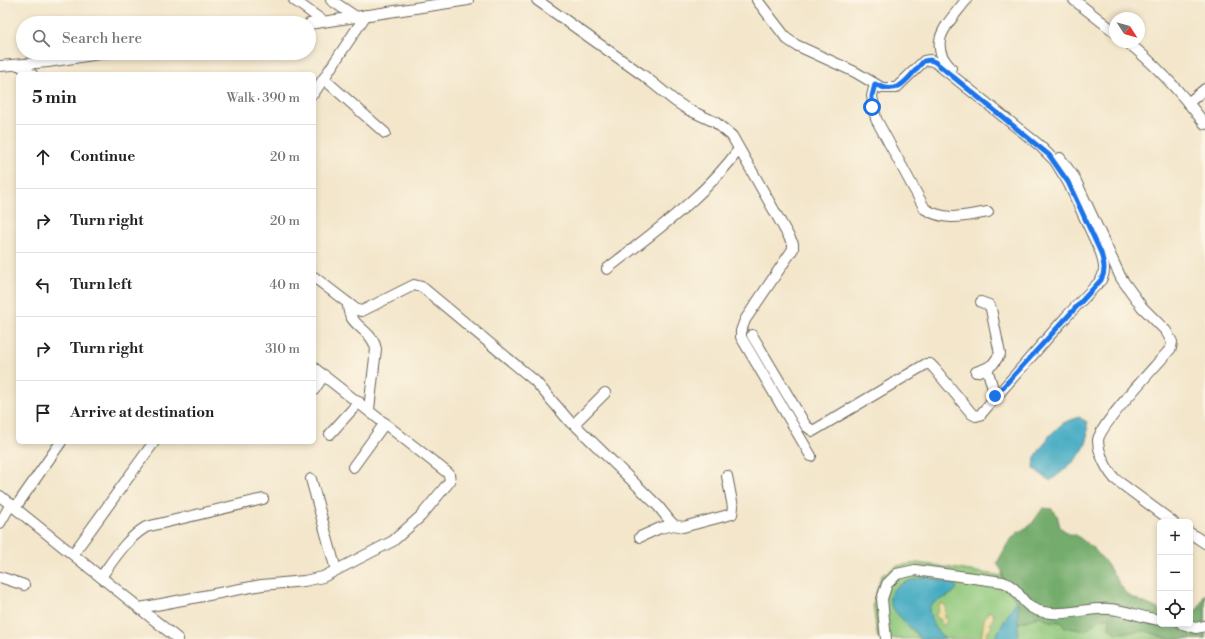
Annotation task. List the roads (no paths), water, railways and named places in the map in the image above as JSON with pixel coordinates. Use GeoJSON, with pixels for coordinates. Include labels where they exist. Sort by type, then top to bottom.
{"type":"FeatureCollection","features":[{"type":"Feature","properties":{"kind":"street"},"geometry":{"type":"LineString","coordinates":[[294,0],[323,21]]}},
{"type":"Feature","properties":{"kind":"street"},"geometry":{"type":"LineString","coordinates":[[332,0],[356,17]]}},
{"type":"Feature","properties":{"kind":"street"},"geometry":{"type":"LineString","coordinates":[[316,22],[356,17],[438,2],[468,0]]}},
{"type":"Feature","properties":{"kind":"street"},"geometry":{"type":"LineString","coordinates":[[537,0],[687,109],[723,127],[732,136],[793,244],[793,249],[745,320],[740,331],[741,337],[811,456]]}},
{"type":"Feature","properties":{"kind":"street"},"geometry":{"type":"LineString","coordinates":[[752,335],[806,426],[813,431],[926,364],[930,364],[934,368],[972,414],[976,416],[980,415],[995,396],[1101,280],[1104,273],[1101,253],[1068,182],[1052,158],[1039,145],[935,62],[930,60],[924,61],[896,88],[887,89],[796,45],[787,39],[757,0]]}},
{"type":"Feature","properties":{"kind":"street"},"geometry":{"type":"LineString","coordinates":[[966,0],[942,32],[939,43],[942,58],[950,67],[1046,144],[1059,157],[1074,177],[1118,273],[1142,307],[1166,331],[1172,342],[1171,348],[1106,424],[1098,440],[1108,472],[1115,479],[1169,519]]}},
{"type":"Feature","properties":{"kind":"street"},"geometry":{"type":"LineString","coordinates":[[1074,0],[1109,27]]}},
{"type":"Feature","properties":{"kind":"street"},"geometry":{"type":"LineString","coordinates":[[316,90],[366,15]]}},
{"type":"Feature","properties":{"kind":"street"},"geometry":{"type":"LineString","coordinates":[[1135,48],[1148,59],[1205,124]]}},
{"type":"Feature","properties":{"kind":"street"},"geometry":{"type":"LineString","coordinates":[[0,66],[61,60]]}},
{"type":"Feature","properties":{"kind":"street"},"geometry":{"type":"LineString","coordinates":[[19,64],[29,72]]}},
{"type":"Feature","properties":{"kind":"street"},"geometry":{"type":"LineString","coordinates":[[324,79],[385,133]]}},
{"type":"Feature","properties":{"kind":"street"},"geometry":{"type":"LineString","coordinates":[[875,84],[872,96],[876,119],[925,209],[934,215],[949,218],[988,212]]}},
{"type":"Feature","properties":{"kind":"street"},"geometry":{"type":"LineString","coordinates":[[1188,103],[1205,89]]}},
{"type":"Feature","properties":{"kind":"street"},"geometry":{"type":"LineString","coordinates":[[607,269],[670,219],[711,180],[738,149]]}},
{"type":"Feature","properties":{"kind":"street"},"geometry":{"type":"LineString","coordinates":[[316,279],[357,310],[362,311],[414,285],[418,285],[481,334],[535,381],[567,421],[574,424],[658,506],[674,525]]}},
{"type":"Feature","properties":{"kind":"street"},"geometry":{"type":"LineString","coordinates":[[976,372],[988,368],[1000,354],[991,309],[989,305],[981,302]]}},
{"type":"Feature","properties":{"kind":"street"},"geometry":{"type":"LineString","coordinates":[[348,303],[349,315],[355,323],[373,338],[375,343],[376,349],[369,409]]}},
{"type":"Feature","properties":{"kind":"street"},"geometry":{"type":"LineString","coordinates":[[988,368],[995,396]]}},
{"type":"Feature","properties":{"kind":"street"},"geometry":{"type":"LineString","coordinates":[[140,608],[262,585],[304,581],[323,577],[393,541],[421,516],[451,478],[449,474],[369,409],[316,369]]}},
{"type":"Feature","properties":{"kind":"street"},"geometry":{"type":"LineString","coordinates":[[316,387],[324,375]]}},
{"type":"Feature","properties":{"kind":"street"},"geometry":{"type":"LineString","coordinates":[[574,424],[604,393]]}},
{"type":"Feature","properties":{"kind":"street"},"geometry":{"type":"LineString","coordinates":[[330,434],[359,402]]}},
{"type":"Feature","properties":{"kind":"street"},"geometry":{"type":"LineString","coordinates":[[353,467],[385,422]]}},
{"type":"Feature","properties":{"kind":"street"},"geometry":{"type":"LineString","coordinates":[[0,523],[60,444]]}},
{"type":"Feature","properties":{"kind":"street"},"geometry":{"type":"LineString","coordinates":[[73,554],[153,444]]}},
{"type":"Feature","properties":{"kind":"street"},"geometry":{"type":"LineString","coordinates":[[640,537],[660,528],[674,525],[683,527],[732,514],[734,507],[726,476]]}},
{"type":"Feature","properties":{"kind":"street"},"geometry":{"type":"LineString","coordinates":[[311,479],[336,570]]}},
{"type":"Feature","properties":{"kind":"street"},"geometry":{"type":"LineString","coordinates":[[0,496],[178,639]]}},
{"type":"Feature","properties":{"kind":"street"},"geometry":{"type":"LineString","coordinates":[[101,577],[135,534],[146,527],[263,499]]}},
{"type":"Feature","properties":{"kind":"street"},"geometry":{"type":"LineString","coordinates":[[1193,535],[1205,542]]}},
{"type":"Feature","properties":{"kind":"street"},"geometry":{"type":"LineString","coordinates":[[886,639],[882,599],[887,584],[897,574],[915,570],[1012,584],[1032,608],[1045,612],[1108,608],[1146,619],[1157,620]]}},
{"type":"Feature","properties":{"kind":"street"},"geometry":{"type":"LineString","coordinates":[[0,577],[24,585]]}},
{"type":"Feature","properties":{"kind":"street"},"geometry":{"type":"LineString","coordinates":[[1192,627],[1196,628],[1205,626]]}},
{"type":"Feature","properties":{"kind":"water"},"geometry":{"type":"Polygon","coordinates":[[[1079,417],[1087,422],[1087,441],[1085,447],[1072,464],[1050,481],[1034,469],[1035,457],[1050,435],[1063,423],[1079,417]]]}},
{"type":"Feature","properties":{"kind":"water"},"geometry":{"type":"Polygon","coordinates":[[[928,577],[956,585],[957,588],[954,592],[929,607],[934,625],[945,639],[921,639],[894,610],[890,600],[891,594],[901,584],[915,579],[928,577]]]}},
{"type":"Feature","properties":{"kind":"water"},"geometry":{"type":"Polygon","coordinates":[[[1016,601],[1018,603],[1018,639],[994,639],[1016,601]]]}}]}
